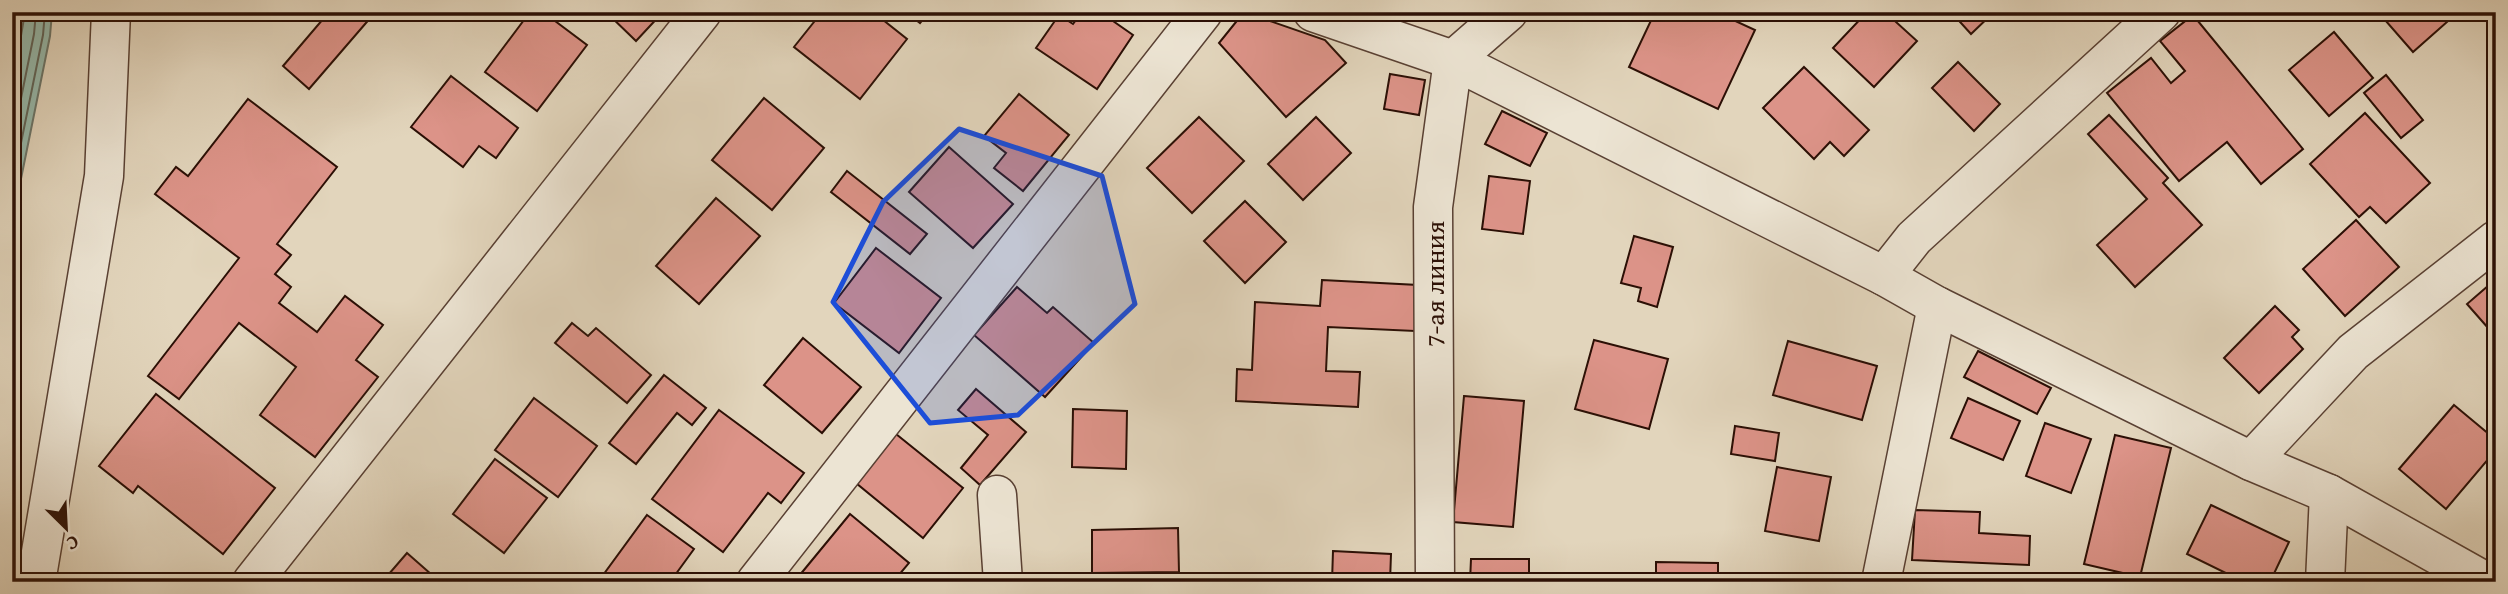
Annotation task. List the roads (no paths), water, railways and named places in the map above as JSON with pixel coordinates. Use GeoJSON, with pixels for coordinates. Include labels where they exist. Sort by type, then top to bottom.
{"type":"FeatureCollection","features":[{"type":"Feature","properties":{"kind":"street"},"geometry":{"type":"LineString","coordinates":[[36,582],[104,177],[111,12]]}},
{"type":"Feature","properties":{"kind":"street"},"geometry":{"type":"LineString","coordinates":[[252,582],[702,12]]}},
{"type":"Feature","properties":{"kind":"street"},"geometry":{"type":"LineString","coordinates":[[756,582],[1203,12]]}},
{"type":"Feature","properties":{"kind":"street"},"geometry":{"type":"LineString","coordinates":[[1313,12],[1453,60],[1884,276],[1937,306],[2251,461],[2329,495],[2486,582]]}},
{"type":"Feature","properties":{"kind":"street"},"geometry":{"type":"LineString","coordinates":[[1453,60],[1508,12]]}},
{"type":"Feature","properties":{"kind":"street"},"geometry":{"type":"LineString","coordinates":[[1884,276],[1914,238],[2161,12]]}},
{"type":"Feature","properties":{"kind":"street","name":"7-ая линия"},"geometry":{"type":"LineString","coordinates":[[1436,582],[1433,208],[1453,60]]}},
{"type":"Feature","properties":{"kind":"street"},"geometry":{"type":"LineString","coordinates":[[2251,461],[2353,352],[2496,240]]}},
{"type":"Feature","properties":{"kind":"street"},"geometry":{"type":"LineString","coordinates":[[1881,582],[1937,306]]}},
{"type":"Feature","properties":{"kind":"street"},"geometry":{"type":"LineString","coordinates":[[997,495],[1003,582]]}},
{"type":"Feature","properties":{"kind":"street"},"geometry":{"type":"LineString","coordinates":[[2325,582],[2329,495]]}},
{"type":"Feature","properties":{"kind":"water"},"geometry":{"type":"Polygon","coordinates":[[[12,12],[52,12],[50,36],[12,223],[12,12]]]}}]}
